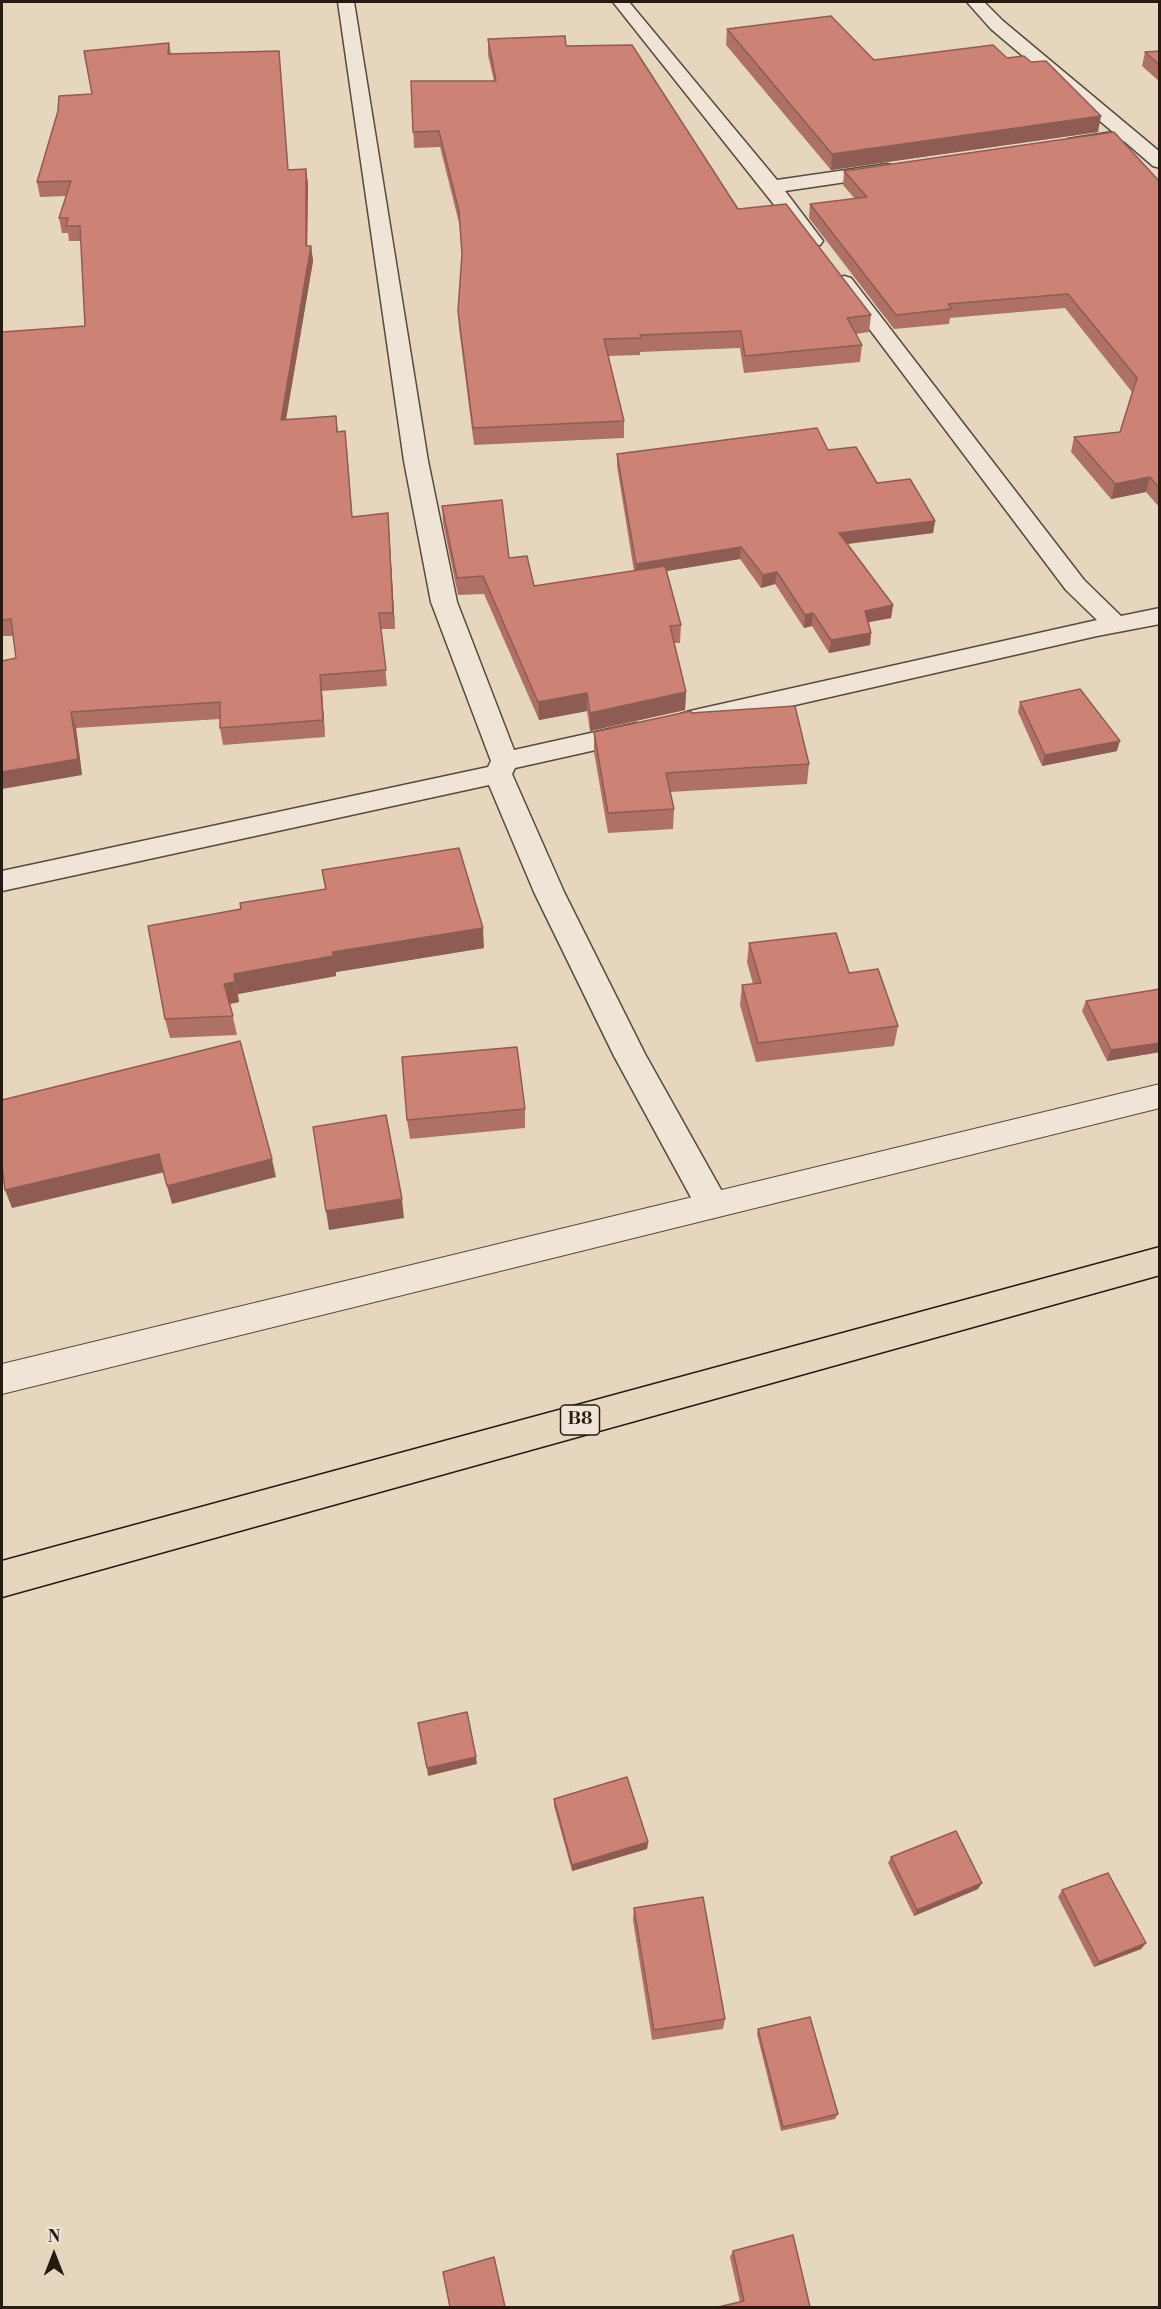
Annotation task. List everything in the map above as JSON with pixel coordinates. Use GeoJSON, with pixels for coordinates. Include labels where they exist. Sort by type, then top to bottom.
{"type":"FeatureCollection","features":[{"type":"Feature","properties":{"kind":"highway","name":"B8"},"geometry":{"type":"LineString","coordinates":[[2,1580],[1160,1261]]}},
{"type":"Feature","properties":{"kind":"street"},"geometry":{"type":"LineString","coordinates":[[346,2],[416,461],[444,602],[501,767],[549,892],[626,1047],[712,1204]]}},
{"type":"Feature","properties":{"kind":"street"},"geometry":{"type":"LineString","coordinates":[[621,2],[772,187],[1075,585],[1114,624]]}},
{"type":"Feature","properties":{"kind":"street"},"geometry":{"type":"LineString","coordinates":[[975,2],[997,25],[1160,162]]}},
{"type":"Feature","properties":{"kind":"street"},"geometry":{"type":"LineString","coordinates":[[1060,145],[1129,135]]}},
{"type":"Feature","properties":{"kind":"street"},"geometry":{"type":"LineString","coordinates":[[772,187],[910,166]]}},
{"type":"Feature","properties":{"kind":"street"},"geometry":{"type":"LineString","coordinates":[[2,881],[501,767],[662,726],[1114,624],[1160,616]]}},
{"type":"Feature","properties":{"kind":"lane"},"geometry":{"type":"LineString","coordinates":[[2,1378],[1160,1096]]}},
{"type":"Feature","properties":{"kind":"building"},"geometry":{"type":"Polygon","coordinates":[[[831,16],[874,60],[993,45],[1007,58],[1024,56],[1031,62],[1046,61],[1101,116],[832,154],[727,29],[831,16]]]}},
{"type":"Feature","properties":{"kind":"building"},"geometry":{"type":"Polygon","coordinates":[[[565,36],[566,46],[632,45],[738,209],[786,204],[871,315],[847,318],[862,345],[745,356],[741,331],[640,335],[641,338],[604,339],[624,421],[473,428],[458,311],[462,254],[459,211],[439,131],[413,132],[411,81],[496,81],[488,39],[565,36]]]}},
{"type":"Feature","properties":{"kind":"building"},"geometry":{"type":"Polygon","coordinates":[[[169,43],[168,54],[279,51],[288,170],[306,169],[306,246],[311,246],[281,420],[336,416],[337,432],[345,431],[352,517],[388,513],[393,613],[379,613],[386,670],[320,675],[323,720],[220,728],[220,702],[71,712],[78,759],[2,772],[2,661],[16,658],[11,619],[2,620],[2,332],[85,326],[80,226],[66,226],[68,218],[59,218],[71,181],[37,182],[58,111],[59,96],[92,94],[84,51],[169,43]]]}},
{"type":"Feature","properties":{"kind":"building"},"geometry":{"type":"Polygon","coordinates":[[[1160,51],[1160,65],[1145,52],[1160,51]]]}},
{"type":"Feature","properties":{"kind":"building"},"geometry":{"type":"Polygon","coordinates":[[[1114,132],[1160,182],[1160,489],[1150,477],[1115,484],[1074,437],[1120,432],[1137,378],[1068,294],[948,304],[952,309],[896,315],[810,204],[867,197],[844,171],[1114,132]]]}},
{"type":"Feature","properties":{"kind":"building"},"geometry":{"type":"Polygon","coordinates":[[[817,428],[828,450],[856,447],[877,483],[910,479],[935,521],[839,533],[893,605],[865,611],[871,633],[831,640],[813,613],[805,615],[777,572],[763,575],[741,547],[636,564],[617,454],[817,428]]]}},
{"type":"Feature","properties":{"kind":"building"},"geometry":{"type":"Polygon","coordinates":[[[502,500],[509,558],[527,556],[534,586],[665,566],[681,625],[670,626],[686,692],[590,713],[587,693],[538,702],[483,576],[457,578],[442,506],[502,500]]]}},
{"type":"Feature","properties":{"kind":"building"},"geometry":{"type":"Polygon","coordinates":[[[1080,689],[1120,741],[1045,755],[1020,702],[1080,689]]]}},
{"type":"Feature","properties":{"kind":"building"},"geometry":{"type":"Polygon","coordinates":[[[795,706],[809,764],[666,773],[674,809],[608,813],[594,732],[691,711],[691,713],[795,706]]]}},
{"type":"Feature","properties":{"kind":"building"},"geometry":{"type":"Polygon","coordinates":[[[459,848],[483,928],[333,952],[333,956],[234,974],[235,982],[224,984],[233,1016],[165,1019],[148,926],[241,909],[240,903],[326,889],[322,870],[459,848]]]}},
{"type":"Feature","properties":{"kind":"building"},"geometry":{"type":"Polygon","coordinates":[[[836,933],[849,973],[878,969],[898,1026],[758,1043],[742,985],[761,983],[749,943],[836,933]]]}},
{"type":"Feature","properties":{"kind":"building"},"geometry":{"type":"Polygon","coordinates":[[[1160,989],[1160,1043],[1111,1050],[1086,1001],[1160,989]]]}},
{"type":"Feature","properties":{"kind":"building"},"geometry":{"type":"Polygon","coordinates":[[[240,1041],[272,1159],[167,1186],[159,1154],[5,1190],[2,1166],[2,1100],[240,1041]]]}},
{"type":"Feature","properties":{"kind":"building"},"geometry":{"type":"Polygon","coordinates":[[[517,1047],[525,1109],[407,1120],[402,1057],[517,1047]]]}},
{"type":"Feature","properties":{"kind":"building"},"geometry":{"type":"Polygon","coordinates":[[[386,1115],[402,1199],[326,1211],[313,1127],[386,1115]]]}},
{"type":"Feature","properties":{"kind":"building"},"geometry":{"type":"Polygon","coordinates":[[[467,1712],[476,1757],[427,1768],[418,1723],[467,1712]]]}},
{"type":"Feature","properties":{"kind":"building"},"geometry":{"type":"Polygon","coordinates":[[[627,1777],[648,1842],[572,1865],[554,1799],[627,1777]]]}},
{"type":"Feature","properties":{"kind":"building"},"geometry":{"type":"Polygon","coordinates":[[[956,1831],[982,1883],[917,1910],[891,1857],[956,1831]]]}},
{"type":"Feature","properties":{"kind":"building"},"geometry":{"type":"Polygon","coordinates":[[[1108,1873],[1146,1943],[1099,1962],[1062,1890],[1108,1873]]]}},
{"type":"Feature","properties":{"kind":"building"},"geometry":{"type":"Polygon","coordinates":[[[703,1897],[725,2019],[654,2030],[634,1908],[703,1897]]]}},
{"type":"Feature","properties":{"kind":"building"},"geometry":{"type":"Polygon","coordinates":[[[810,2017],[838,2114],[783,2127],[758,2029],[810,2017]]]}},
{"type":"Feature","properties":{"kind":"building"},"geometry":{"type":"Polygon","coordinates":[[[793,2235],[810,2307],[718,2307],[744,2301],[733,2251],[793,2235]]]}},
{"type":"Feature","properties":{"kind":"building"},"geometry":{"type":"Polygon","coordinates":[[[494,2257],[505,2307],[450,2307],[443,2272],[494,2257]]]}}]}
